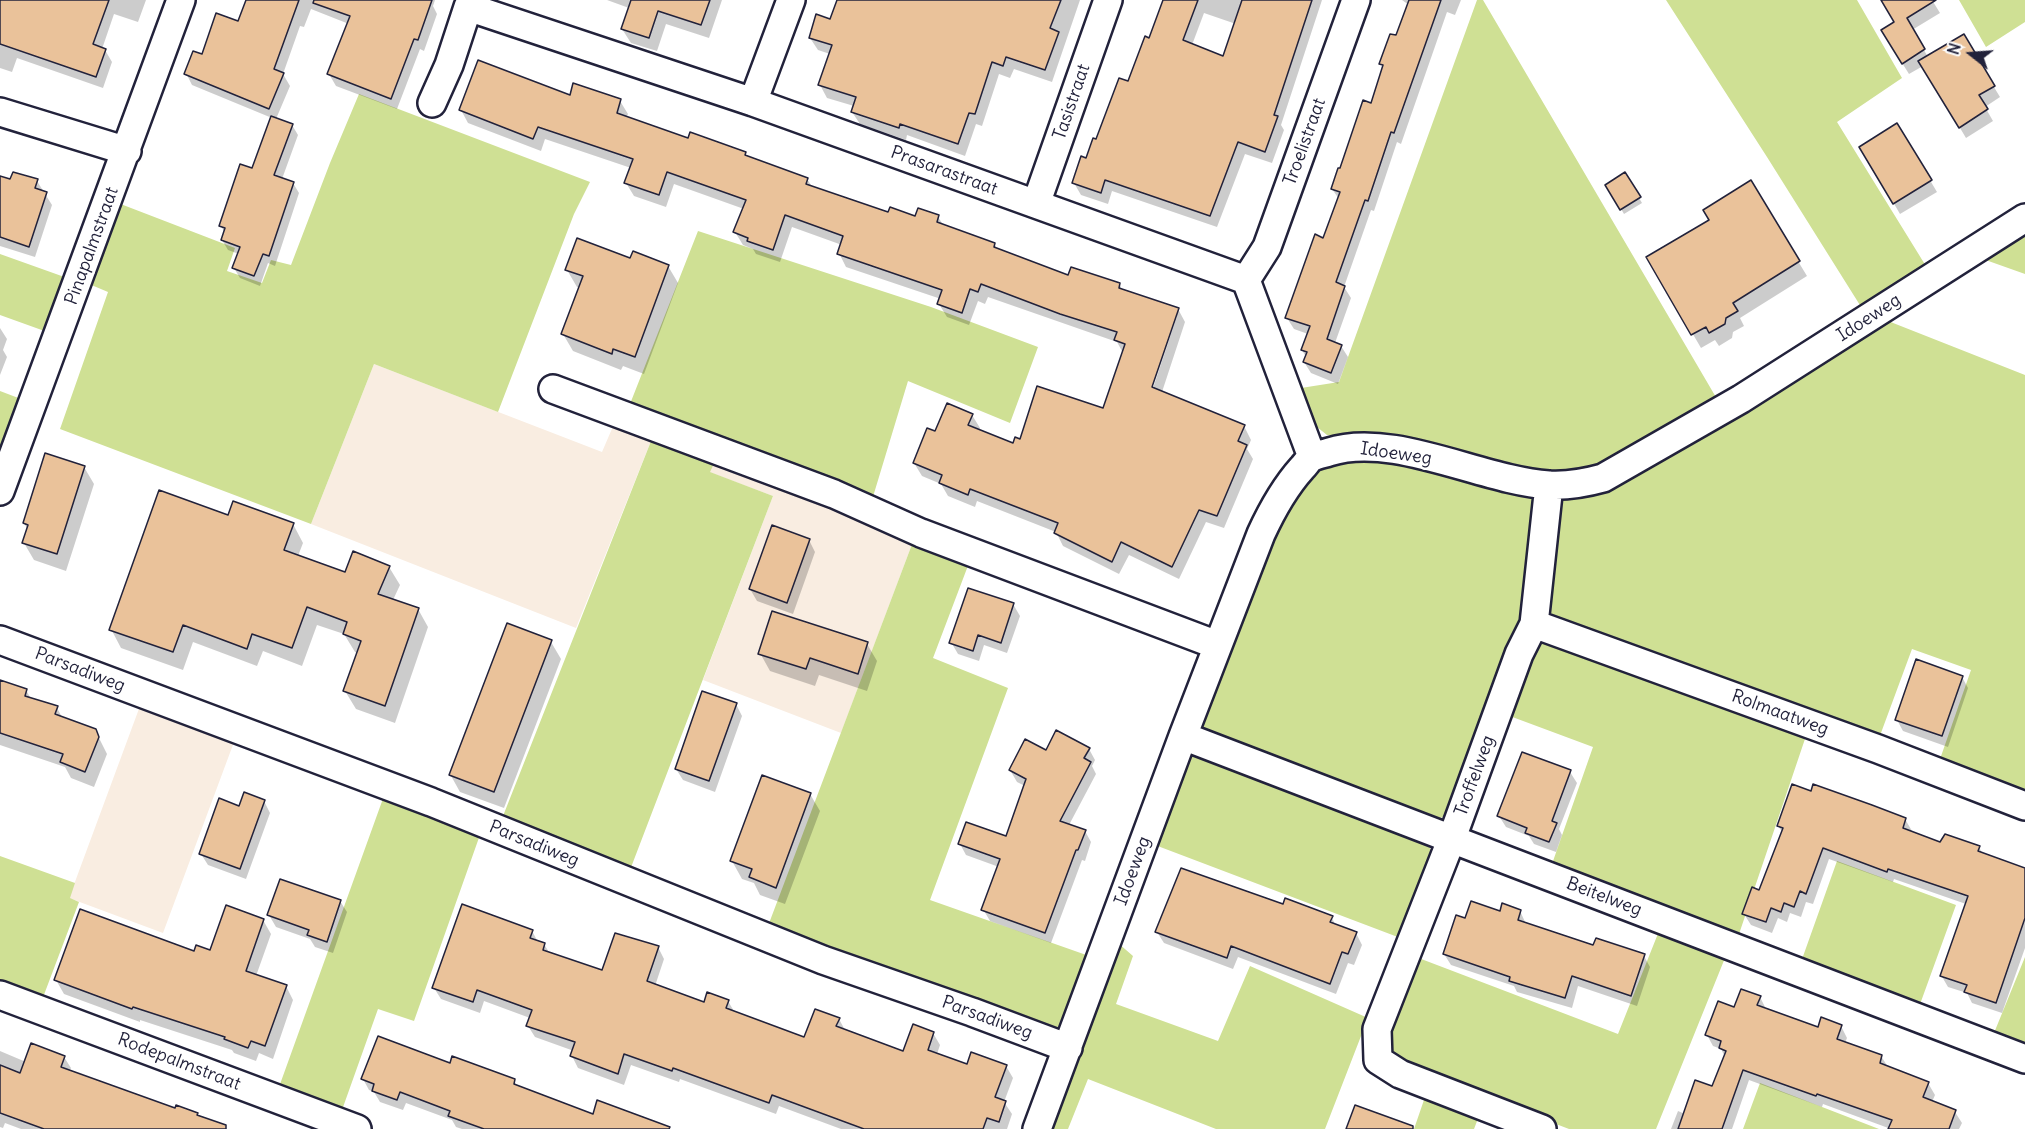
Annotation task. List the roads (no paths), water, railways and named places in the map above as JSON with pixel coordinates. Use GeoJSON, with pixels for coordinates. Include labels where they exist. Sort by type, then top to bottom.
{"type":"FeatureCollection","features":[{"type":"Feature","properties":{"kind":"street","name":"Pinapalmstraat"},"geometry":{"type":"LineString","coordinates":[[0,491],[182,0]]}},
{"type":"Feature","properties":{"kind":"street"},"geometry":{"type":"LineString","coordinates":[[753,102],[791,0]]}},
{"type":"Feature","properties":{"kind":"street","name":"Tasistraat"},"geometry":{"type":"LineString","coordinates":[[1036,204],[1108,0]]}},
{"type":"Feature","properties":{"kind":"street","name":"Troelistraat"},"geometry":{"type":"LineString","coordinates":[[1246,280],[1267,247],[1356,0]]}},
{"type":"Feature","properties":{"kind":"street"},"geometry":{"type":"LineString","coordinates":[[432,103],[448,65],[469,3]]}},
{"type":"Feature","properties":{"kind":"street","name":"Prasarastraat"},"geometry":{"type":"LineString","coordinates":[[469,3],[753,102],[1246,280]]}},
{"type":"Feature","properties":{"kind":"street"},"geometry":{"type":"LineString","coordinates":[[0,112],[127,151]]}},
{"type":"Feature","properties":{"kind":"street","name":"Idoeweg"},"geometry":{"type":"LineString","coordinates":[[1037,1129],[1217,645],[1275,503],[1294,477],[1312,458],[1343,447],[1381,448],[1416,454],[1526,482],[1549,485],[1578,484],[1595,480],[1626,467],[1741,399],[2025,218]]}},
{"type":"Feature","properties":{"kind":"street"},"geometry":{"type":"LineString","coordinates":[[1246,280],[1312,458]]}},
{"type":"Feature","properties":{"kind":"street"},"geometry":{"type":"LineString","coordinates":[[553,389],[834,494],[921,533],[1217,645]]}},
{"type":"Feature","properties":{"kind":"street","name":"Troffelweg"},"geometry":{"type":"LineString","coordinates":[[1542,1129],[1400,1074],[1378,1060],[1377,1029],[1452,838],[1520,654],[1534,624],[1549,485]]}},
{"type":"Feature","properties":{"kind":"street","name":"Rolmaatweg"},"geometry":{"type":"LineString","coordinates":[[1534,624],[1878,749],[2025,806]]}},
{"type":"Feature","properties":{"kind":"street","name":"Parsadiweg"},"geometry":{"type":"LineString","coordinates":[[0,639],[431,802],[823,960],[1068,1048]]}},
{"type":"Feature","properties":{"kind":"street","name":"Beitelweg"},"geometry":{"type":"LineString","coordinates":[[1183,736],[2025,1059]]}},
{"type":"Feature","properties":{"kind":"street","name":"Rodepalmstraat"},"geometry":{"type":"LineString","coordinates":[[0,995],[357,1129]]}}]}
